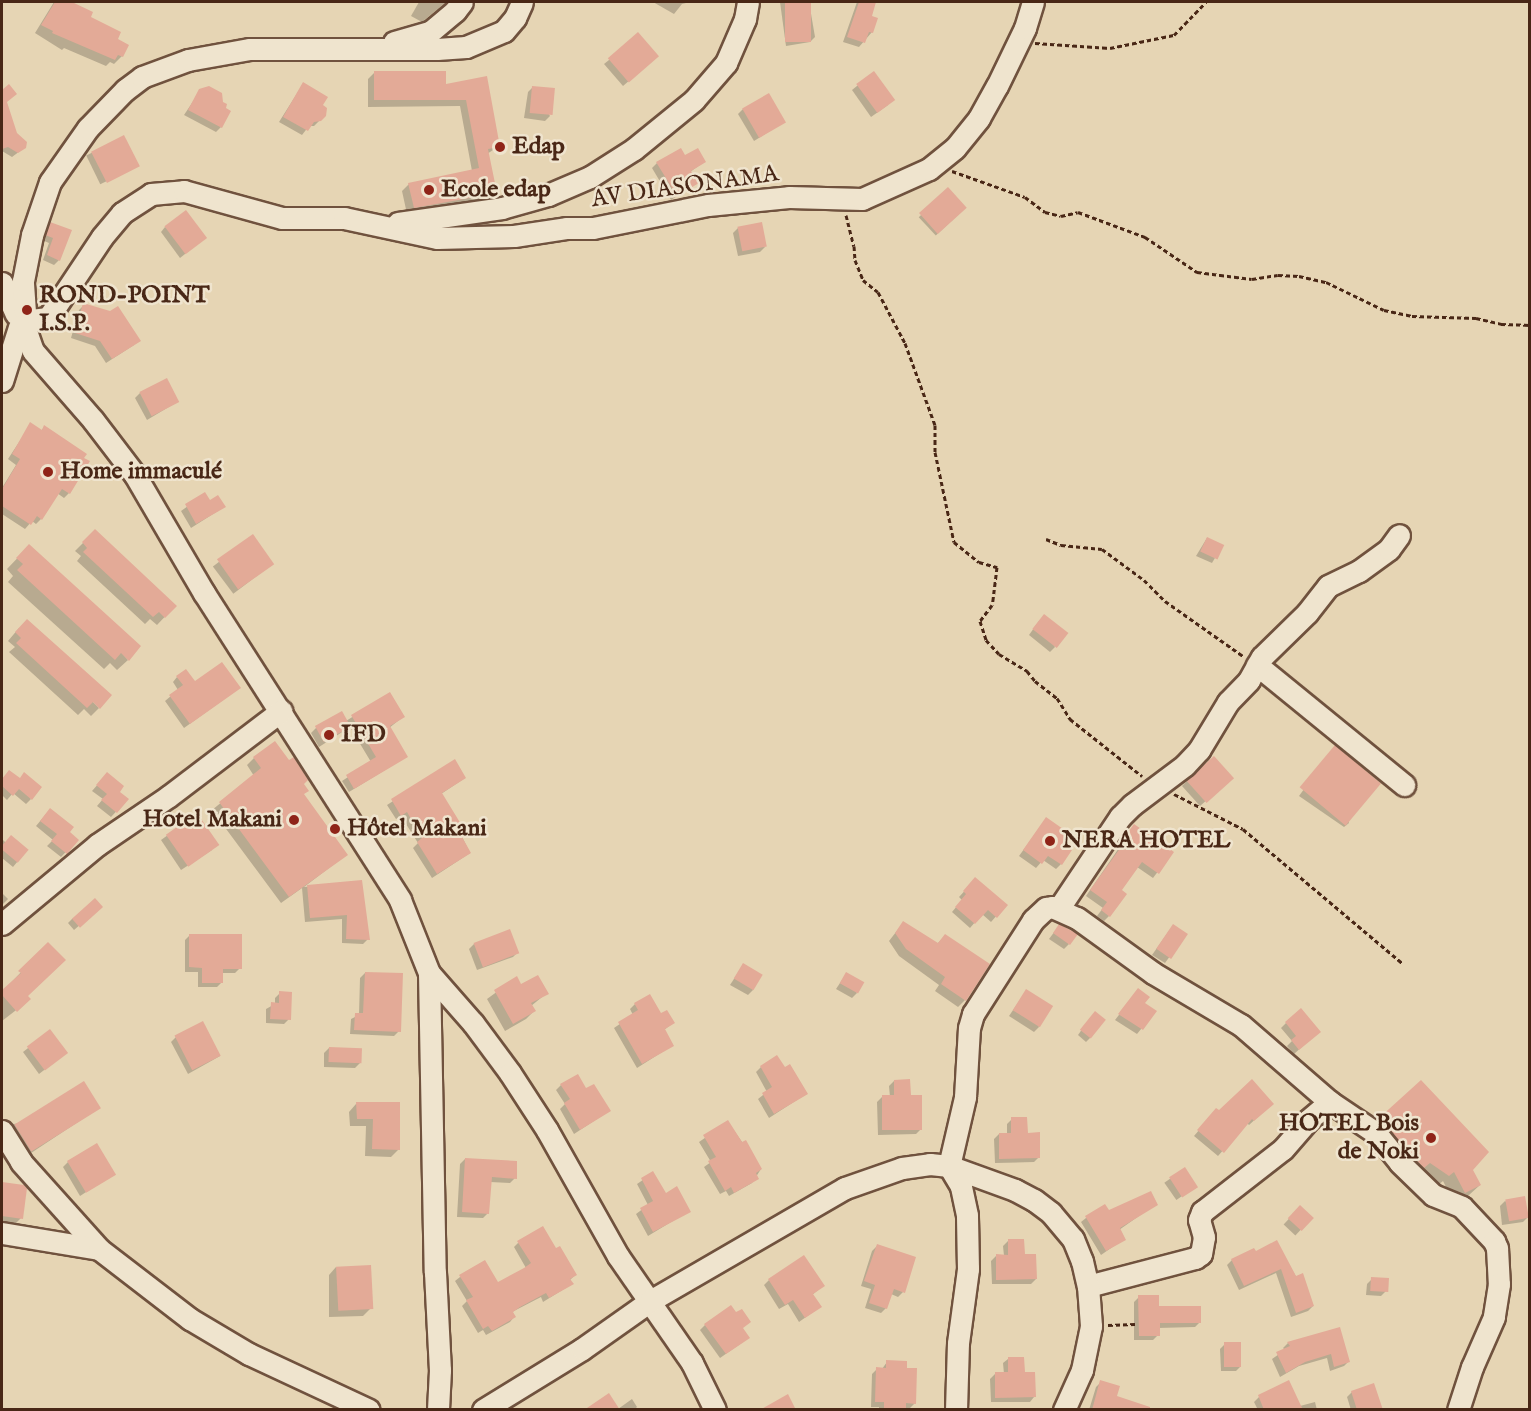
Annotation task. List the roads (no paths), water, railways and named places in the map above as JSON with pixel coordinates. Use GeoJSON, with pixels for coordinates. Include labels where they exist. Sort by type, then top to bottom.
{"type":"FeatureCollection","features":[{"type":"Feature","properties":{"kind":"street"},"geometry":{"type":"LineString","coordinates":[[384,49],[394,42],[430,32],[462,2]]}},
{"type":"Feature","properties":{"kind":"street"},"geometry":{"type":"LineString","coordinates":[[2,381],[23,320],[23,280],[32,235],[50,182],[88,128],[142,77],[188,60],[250,49],[384,49],[466,46],[492,38],[504,31],[515,18],[522,2]]}},
{"type":"Feature","properties":{"kind":"street"},"geometry":{"type":"LineString","coordinates":[[23,320],[48,318],[102,237],[122,213],[151,195],[184,190],[282,218],[344,218],[387,225],[502,208],[548,195],[590,177],[634,149],[694,100],[712,81],[726,63],[736,44],[748,2]]}},
{"type":"Feature","properties":{"kind":"street","name":"AV DIASONAMA"},"geometry":{"type":"LineString","coordinates":[[387,225],[437,238],[514,236],[616,225],[708,205],[789,197],[862,199],[899,184],[938,162],[955,147],[979,118],[1019,42],[1034,2]]}},
{"type":"Feature","properties":{"kind":"street"},"geometry":{"type":"LineString","coordinates":[[2,283],[23,320],[33,351],[93,420],[135,475],[204,593],[400,900],[429,974],[435,1272],[440,1370],[438,1410]]}},
{"type":"Feature","properties":{"kind":"street"},"geometry":{"type":"LineString","coordinates":[[1059,908],[1081,879],[1108,832],[1132,805],[1157,788],[1199,750],[1228,702],[1249,680],[1262,657],[1307,614],[1328,586],[1359,571],[1389,549],[1399,535]]}},
{"type":"Feature","properties":{"kind":"street"},"geometry":{"type":"LineString","coordinates":[[1257,665],[1404,784]]}},
{"type":"Feature","properties":{"kind":"street"},"geometry":{"type":"LineString","coordinates":[[2,924],[97,844],[169,796],[280,711]]}},
{"type":"Feature","properties":{"kind":"street"},"geometry":{"type":"LineString","coordinates":[[956,1410],[958,1343],[968,1269],[967,1215],[961,1186],[949,1166],[965,1097],[969,1028],[973,1014],[1034,920],[1046,908],[1059,908],[1154,973],[1241,1025],[1330,1102],[1376,1133],[1400,1163],[1433,1195],[1462,1207],[1488,1233],[1497,1248],[1499,1284],[1494,1317],[1472,1367],[1458,1410]]}},
{"type":"Feature","properties":{"kind":"street"},"geometry":{"type":"LineString","coordinates":[[429,974],[473,1023],[510,1073],[547,1130],[618,1256],[692,1363],[715,1410]]}},
{"type":"Feature","properties":{"kind":"street"},"geometry":{"type":"LineString","coordinates":[[1307,1121],[1314,1088]]}},
{"type":"Feature","properties":{"kind":"street"},"geometry":{"type":"LineString","coordinates":[[1088,1286],[1195,1258],[1201,1254],[1204,1237],[1199,1220],[1202,1212],[1282,1149],[1307,1121],[1330,1102]]}},
{"type":"Feature","properties":{"kind":"street"},"geometry":{"type":"LineString","coordinates":[[2,1131],[21,1162],[99,1249],[190,1319],[239,1348],[306,1382],[369,1410]]}},
{"type":"Feature","properties":{"kind":"street"},"geometry":{"type":"LineString","coordinates":[[483,1410],[582,1349],[650,1301],[845,1188],[902,1168],[930,1164],[949,1166],[1015,1190],[1034,1200],[1050,1213],[1073,1239],[1088,1286],[1091,1326],[1082,1370],[1064,1410]]}},
{"type":"Feature","properties":{"kind":"street"},"geometry":{"type":"LineString","coordinates":[[2,1233],[99,1249]]}},
{"type":"Feature","properties":{"kind":"place","name":"Edap"},"geometry":{"type":"Point","coordinates":[500,147]}},
{"type":"Feature","properties":{"kind":"place","name":"Ecole edap"},"geometry":{"type":"Point","coordinates":[429,190]}},
{"type":"Feature","properties":{"kind":"place","name":"ROND-POINT I.S.P."},"geometry":{"type":"Point","coordinates":[27,310]}},
{"type":"Feature","properties":{"kind":"place","name":"Home immaculé"},"geometry":{"type":"Point","coordinates":[48,472]}},
{"type":"Feature","properties":{"kind":"place","name":"IFD"},"geometry":{"type":"Point","coordinates":[329,735]}},
{"type":"Feature","properties":{"kind":"place","name":"Hotel Makani"},"geometry":{"type":"Point","coordinates":[294,820]}},
{"type":"Feature","properties":{"kind":"place","name":"Hôtel Makani"},"geometry":{"type":"Point","coordinates":[335,829]}},
{"type":"Feature","properties":{"kind":"place","name":"NERA HOTEL"},"geometry":{"type":"Point","coordinates":[1050,841]}},
{"type":"Feature","properties":{"kind":"place","name":"HOTEL Bois de Noki"},"geometry":{"type":"Point","coordinates":[1431,1138]}}]}
